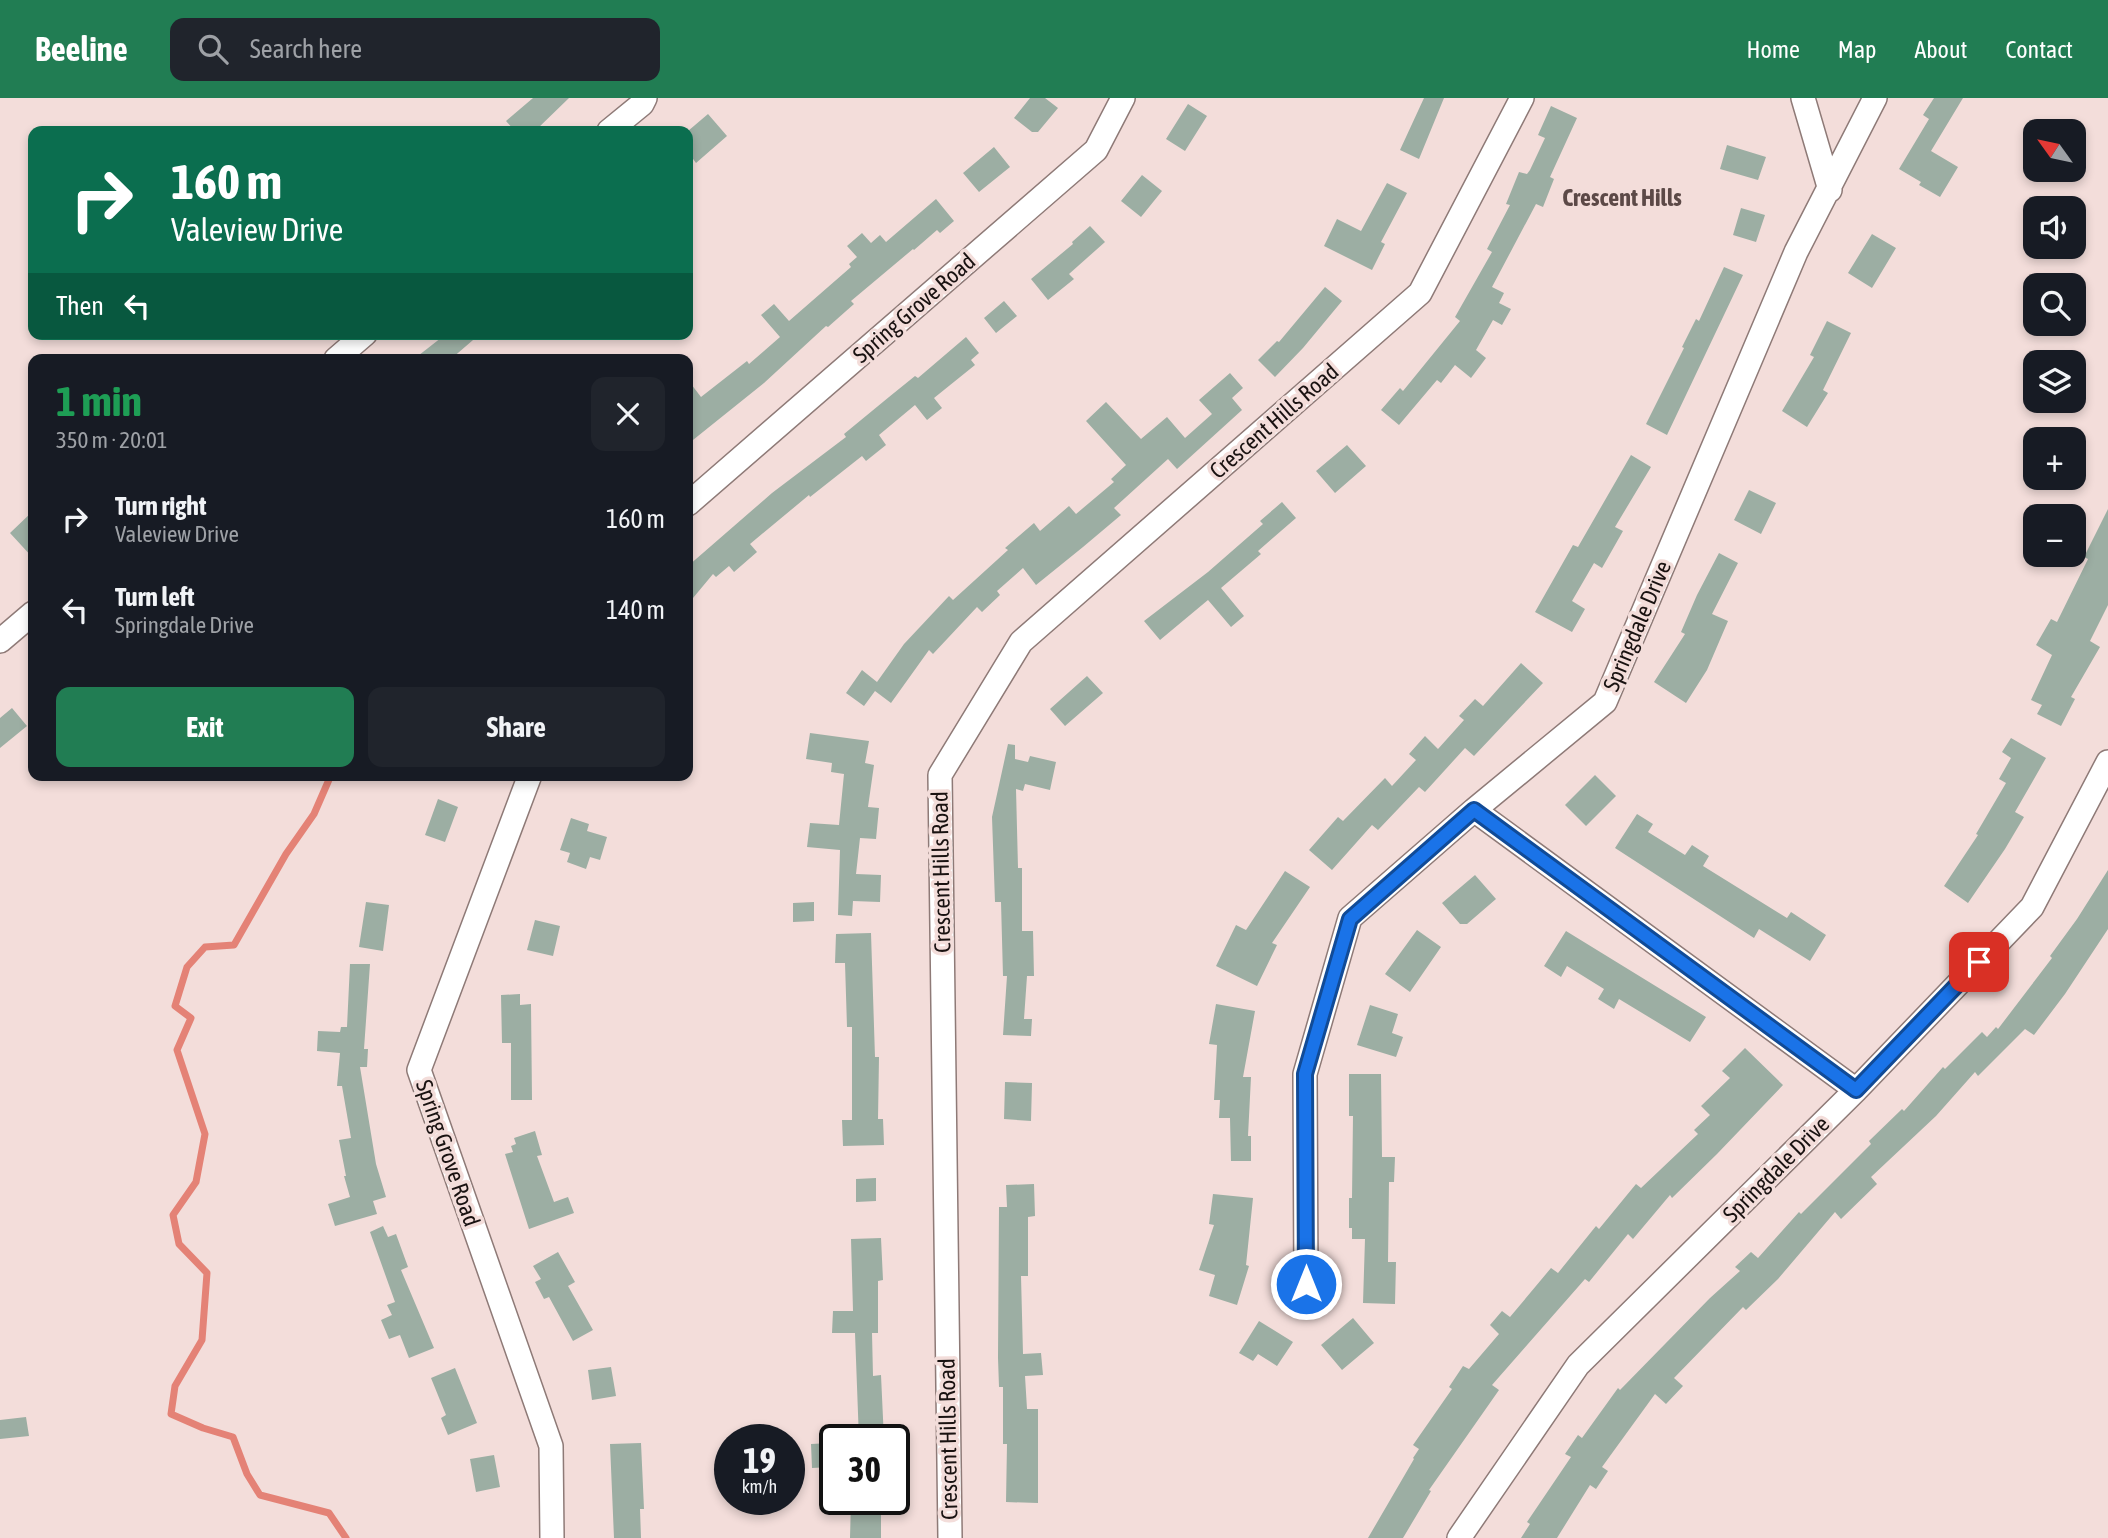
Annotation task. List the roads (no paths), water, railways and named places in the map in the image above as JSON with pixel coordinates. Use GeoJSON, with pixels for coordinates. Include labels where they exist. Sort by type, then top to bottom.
{"type":"FeatureCollection","features":[{"type":"Feature","properties":{"kind":"street"},"geometry":{"type":"LineString","coordinates":[[615,126],[642,104],[645,98]]}},
{"type":"Feature","properties":{"kind":"street","name":"Spring Grove Road"},"geometry":{"type":"LineString","coordinates":[[693,500],[1096,150],[1123,98]]}},
{"type":"Feature","properties":{"kind":"street","name":"Crescent Hills Road"},"geometry":{"type":"LineString","coordinates":[[950,1538],[940,775],[1021,642],[1420,293],[1522,98]]}},
{"type":"Feature","properties":{"kind":"street"},"geometry":{"type":"LineString","coordinates":[[1803,98],[1830,190]]}},
{"type":"Feature","properties":{"kind":"street","name":"Springdale Drive"},"geometry":{"type":"LineString","coordinates":[[1306,1284],[1305,1074],[1350,919],[1474,810],[1605,702],[1796,252],[1875,98]]}},
{"type":"Feature","properties":{"kind":"street"},"geometry":{"type":"LineString","coordinates":[[342,354],[358,340]]}},
{"type":"Feature","properties":{"kind":"street"},"geometry":{"type":"LineString","coordinates":[[0,641],[28,617]]}},
{"type":"Feature","properties":{"kind":"street","name":"Springdale Drive"},"geometry":{"type":"LineString","coordinates":[[1460,1538],[1578,1365],[1856,1090],[2032,907],[2108,762]]}},
{"type":"Feature","properties":{"kind":"street","name":"Spring Grove Road"},"geometry":{"type":"LineString","coordinates":[[528,781],[419,1070],[551,1446],[552,1538]]}},
{"type":"Feature","properties":{"kind":"street"},"geometry":{"type":"LineString","coordinates":[[1474,810],[1856,1090]]}},
{"type":"Feature","properties":{"kind":"waterway"},"geometry":{"type":"LineString","coordinates":[[328,781],[314,814],[286,854],[234,945],[205,947],[187,967],[175,1006],[191,1018],[177,1050],[205,1134],[196,1182],[173,1215],[179,1244],[207,1273],[202,1340],[175,1386],[171,1414],[233,1437],[247,1474],[260,1495],[329,1513],[346,1538]]}},
{"type":"Feature","properties":{"kind":"district","name":"Crescent Hills"},"geometry":{"type":"Point","coordinates":[1622,197]}}]}
